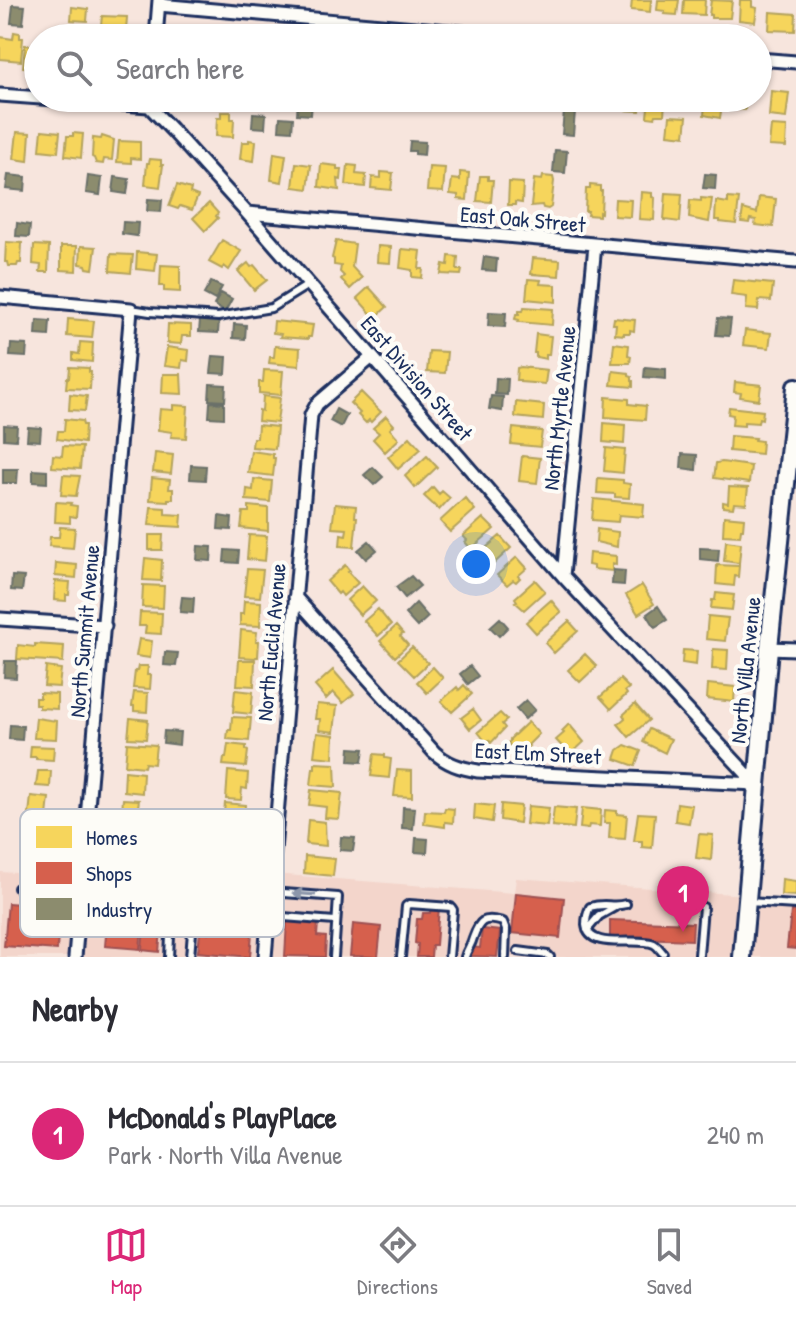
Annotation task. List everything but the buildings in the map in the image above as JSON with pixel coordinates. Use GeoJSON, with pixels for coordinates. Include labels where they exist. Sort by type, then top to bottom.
{"type":"FeatureCollection","features":[{"type":"Feature","properties":{"kind":"street"},"geometry":{"type":"LineString","coordinates":[[157,24],[159,2],[384,24]]}},
{"type":"Feature","properties":{"kind":"street"},"geometry":{"type":"LineString","coordinates":[[772,60],[796,62]]}},
{"type":"Feature","properties":{"kind":"street","name":"East Division Street"},"geometry":{"type":"LineString","coordinates":[[0,95],[24,96]]}},
{"type":"Feature","properties":{"kind":"street","name":"East Division Street"},"geometry":{"type":"LineString","coordinates":[[157,112],[563,576],[756,784]]}},
{"type":"Feature","properties":{"kind":"street","name":"East Oak Street"},"geometry":{"type":"LineString","coordinates":[[247,213],[796,262]]}},
{"type":"Feature","properties":{"kind":"street","name":"North Myrtle Avenue"},"geometry":{"type":"LineString","coordinates":[[563,576],[595,245]]}},
{"type":"Feature","properties":{"kind":"street"},"geometry":{"type":"LineString","coordinates":[[0,297],[131,309]]}},
{"type":"Feature","properties":{"kind":"street","name":"North Summit Avenue"},"geometry":{"type":"LineString","coordinates":[[88,809],[131,309]]}},
{"type":"Feature","properties":{"kind":"street","name":"North Euclid Avenue"},"geometry":{"type":"LineString","coordinates":[[278,809],[311,415],[317,404],[372,357]]}},
{"type":"Feature","properties":{"kind":"street","name":"North Villa Avenue"},"geometry":{"type":"LineString","coordinates":[[742,957],[796,387]]}},
{"type":"Feature","properties":{"kind":"street","name":"East Elm Street"},"geometry":{"type":"LineString","coordinates":[[295,597],[434,752],[454,766],[478,771],[756,784]]}},
{"type":"Feature","properties":{"kind":"street"},"geometry":{"type":"LineString","coordinates":[[0,619],[105,626]]}},
{"type":"Feature","properties":{"kind":"street"},"geometry":{"type":"LineString","coordinates":[[769,648],[796,649]]}},
{"type":"Feature","properties":{"kind":"street","name":"North Summit Avenue"},"geometry":{"type":"LineString","coordinates":[[75,957],[77,937]]}},
{"type":"Feature","properties":{"kind":"street","name":"North Euclid Avenue"},"geometry":{"type":"LineString","coordinates":[[265,957],[266,937]]}},
{"type":"Feature","properties":{"kind":"lane"},"geometry":{"type":"LineString","coordinates":[[131,309],[218,317],[271,308],[309,284]]}},
{"type":"Feature","properties":{"kind":"lane"},"geometry":{"type":"LineString","coordinates":[[284,891],[338,897],[334,957]]}},
{"type":"Feature","properties":{"kind":"lane"},"geometry":{"type":"LineString","coordinates":[[746,901],[796,905]]}},
{"type":"Feature","properties":{"kind":"lane"},"geometry":{"type":"LineString","coordinates":[[615,907],[601,903],[590,907],[586,915],[590,936],[599,940],[653,943],[663,953]]}},
{"type":"Feature","properties":{"kind":"lane"},"geometry":{"type":"LineString","coordinates":[[401,957],[406,906],[409,904],[451,907],[449,957]]}},
{"type":"Feature","properties":{"kind":"lane"},"geometry":{"type":"LineString","coordinates":[[587,930],[599,916],[626,904]]}},
{"type":"Feature","properties":{"kind":"lane"},"geometry":{"type":"LineString","coordinates":[[699,955],[703,907]]}},
{"type":"Feature","properties":{"kind":"lane"},"geometry":{"type":"LineString","coordinates":[[284,917],[335,921]]}},
{"type":"Feature","properties":{"kind":"lane"},"geometry":{"type":"LineString","coordinates":[[465,957],[476,927],[493,919],[503,922],[506,930],[505,957]]}},
{"type":"Feature","properties":{"kind":"lane"},"geometry":{"type":"LineString","coordinates":[[169,957],[170,937]]}},
{"type":"Feature","properties":{"kind":"lane"},"geometry":{"type":"LineString","coordinates":[[190,957],[192,937]]}},
{"type":"Feature","properties":{"kind":"lane"},"geometry":{"type":"LineString","coordinates":[[518,951],[550,957]]}},
{"type":"Feature","properties":{"kind":"shaded area"},"geometry":{"type":"Polygon","coordinates":[[[0,872],[20,873],[20,937],[73,937],[71,957],[0,957],[0,872]]]}},
{"type":"Feature","properties":{"kind":"shaded area"},"geometry":{"type":"Polygon","coordinates":[[[284,875],[514,893],[516,878],[745,895],[739,957],[77,957],[79,937],[284,937],[284,875]]]}},
{"type":"Feature","properties":{"kind":"shaded area"},"geometry":{"type":"Polygon","coordinates":[[[752,898],[796,901],[796,957],[747,957],[752,898]]]}},
{"type":"Feature","properties":{"kind":"place","name":"McDonald's PlayPlace"},"geometry":{"type":"Point","coordinates":[683,932]}}]}
